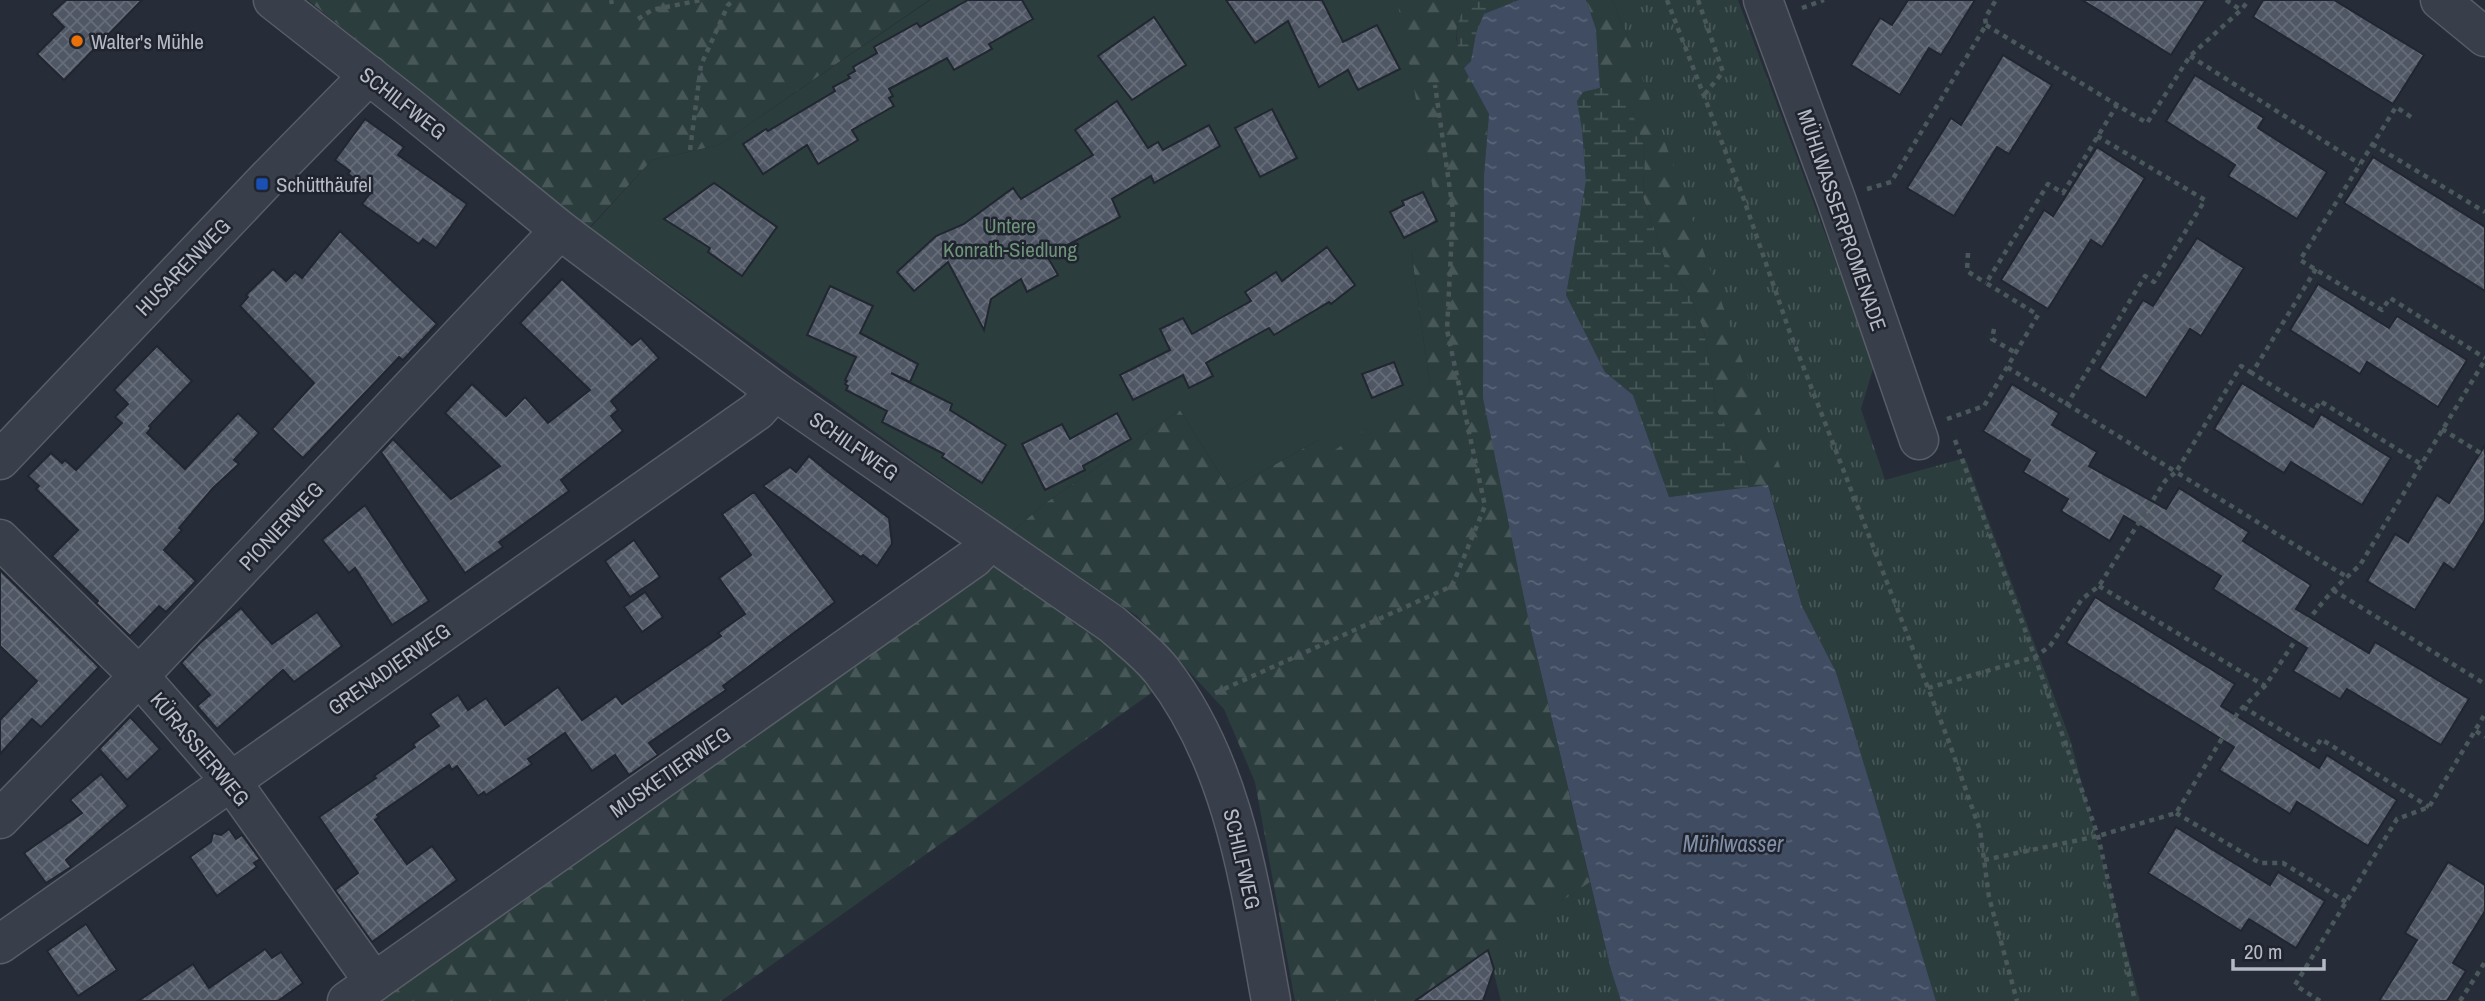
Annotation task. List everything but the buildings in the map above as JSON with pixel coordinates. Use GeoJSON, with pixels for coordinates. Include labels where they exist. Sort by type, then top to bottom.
{"type":"FeatureCollection","features":[{"type":"Feature","properties":{"kind":"street","name":"SCHILFWEG"},"geometry":{"type":"LineString","coordinates":[[273,0],[560,230],[775,391],[1112,624],[1136,644],[1161,670],[1185,706],[1211,756],[1232,813],[1271,1001]]}},
{"type":"Feature","properties":{"kind":"street"},"geometry":{"type":"LineString","coordinates":[[2440,0],[2485,37]]}},
{"type":"Feature","properties":{"kind":"street","name":"MÜHLWASSERPROMENADE"},"geometry":{"type":"LineString","coordinates":[[1781,5],[1836,199],[1929,433]]}},
{"type":"Feature","properties":{"kind":"street","name":"HUSARENWEG"},"geometry":{"type":"LineString","coordinates":[[0,460],[261,184],[369,75]]}},
{"type":"Feature","properties":{"kind":"street","name":"PIONIERWEG"},"geometry":{"type":"LineString","coordinates":[[0,819],[139,676],[560,230]]}},
{"type":"Feature","properties":{"kind":"street","name":"GRENADIERWEG"},"geometry":{"type":"LineString","coordinates":[[0,944],[757,411],[775,391]]}},
{"type":"Feature","properties":{"kind":"street","name":"KÜRASSIERWEG"},"geometry":{"type":"LineString","coordinates":[[0,539],[139,676],[231,780],[360,991]]}},
{"type":"Feature","properties":{"kind":"street","name":"MUSKETIERWEG"},"geometry":{"type":"LineString","coordinates":[[360,991],[974,558],[990,541]]}},
{"type":"Feature","properties":{"kind":"path"},"geometry":{"type":"LineString","coordinates":[[638,19],[652,10],[701,0]]}},
{"type":"Feature","properties":{"kind":"path"},"geometry":{"type":"LineString","coordinates":[[690,150],[701,65],[728,3],[734,0]]}},
{"type":"Feature","properties":{"kind":"path"},"geometry":{"type":"LineString","coordinates":[[1667,0],[1743,197],[1789,330],[1980,830],[1989,897],[2017,1001]]}},
{"type":"Feature","properties":{"kind":"path"},"geometry":{"type":"LineString","coordinates":[[1698,0],[1723,72],[1704,95]]}},
{"type":"Feature","properties":{"kind":"path"},"geometry":{"type":"LineString","coordinates":[[1781,5],[1824,0]]}},
{"type":"Feature","properties":{"kind":"path"},"geometry":{"type":"LineString","coordinates":[[1863,190],[1891,182],[1986,25],[1985,18],[1997,0]]}},
{"type":"Feature","properties":{"kind":"path"},"geometry":{"type":"LineString","coordinates":[[2226,0],[2241,10]]}},
{"type":"Feature","properties":{"kind":"path"},"geometry":{"type":"LineString","coordinates":[[1986,25],[2147,123],[2190,56],[2249,0]]}},
{"type":"Feature","properties":{"kind":"path"},"geometry":{"type":"LineString","coordinates":[[2190,56],[2360,164]]}},
{"type":"Feature","properties":{"kind":"path"},"geometry":{"type":"LineString","coordinates":[[1185,706],[1452,586],[1485,506],[1447,331],[1453,211],[1435,85]]}},
{"type":"Feature","properties":{"kind":"path"},"geometry":{"type":"LineString","coordinates":[[1986,284],[2048,184],[2063,192],[2117,105]]}},
{"type":"Feature","properties":{"kind":"path"},"geometry":{"type":"LineString","coordinates":[[1984,860],[2098,836],[2176,813],[2243,707],[2265,686],[2313,614],[2333,590],[2360,565],[2485,359],[2390,298],[2382,310],[2301,260],[2396,107],[2411,117]]}},
{"type":"Feature","properties":{"kind":"path"},"geometry":{"type":"LineString","coordinates":[[2066,406],[2144,276],[2154,282],[2205,200],[2097,136]]}},
{"type":"Feature","properties":{"kind":"path"},"geometry":{"type":"LineString","coordinates":[[2372,144],[2485,212]]}},
{"type":"Feature","properties":{"kind":"path"},"geometry":{"type":"LineString","coordinates":[[1968,253],[1967,271],[2038,315],[1984,405],[1947,419],[1929,433],[2035,657],[2098,836],[2136,1001]]}},
{"type":"Feature","properties":{"kind":"path"},"geometry":{"type":"LineString","coordinates":[[2252,373],[2316,269]]}},
{"type":"Feature","properties":{"kind":"path"},"geometry":{"type":"LineString","coordinates":[[1994,329],[1992,339],[2015,353]]}},
{"type":"Feature","properties":{"kind":"path"},"geometry":{"type":"LineString","coordinates":[[1928,688],[2035,657],[2050,646],[2082,599],[2099,586],[2165,481],[2176,472],[2241,366],[2314,412],[2320,401],[2421,464]]}},
{"type":"Feature","properties":{"kind":"path"},"geometry":{"type":"LineString","coordinates":[[2007,368],[2347,577]]}},
{"type":"Feature","properties":{"kind":"path"},"geometry":{"type":"LineString","coordinates":[[2442,429],[2485,456]]}},
{"type":"Feature","properties":{"kind":"path"},"geometry":{"type":"LineString","coordinates":[[2099,586],[2265,686]]}},
{"type":"Feature","properties":{"kind":"path"},"geometry":{"type":"LineString","coordinates":[[2333,590],[2485,684]]}},
{"type":"Feature","properties":{"kind":"path"},"geometry":{"type":"LineString","coordinates":[[2243,707],[2314,750],[2321,739],[2429,807]]}},
{"type":"Feature","properties":{"kind":"path"},"geometry":{"type":"LineString","coordinates":[[2320,1001],[2294,985],[2397,819],[2429,807],[2485,714]]}},
{"type":"Feature","properties":{"kind":"path"},"geometry":{"type":"LineString","coordinates":[[2476,731],[2485,737]]}},
{"type":"Feature","properties":{"kind":"path"},"geometry":{"type":"LineString","coordinates":[[2176,813],[2260,863],[2283,863],[2346,902]]}},
{"type":"Feature","properties":{"kind":"path"},"geometry":{"type":"LineString","coordinates":[[2460,1001],[2485,962]]}},
{"type":"Feature","properties":{"kind":"green space"},"geometry":{"type":"Polygon","coordinates":[[[308,0],[929,0],[719,145],[652,160],[589,228],[308,0]]]}},
{"type":"Feature","properties":{"kind":"green space","name":"Untere Konrath-Siedlung"},"geometry":{"type":"Polygon","coordinates":[[[930,0],[1397,0],[1441,231],[1411,251],[1430,385],[1326,456],[1318,440],[1230,490],[1180,410],[1044,504],[1013,531],[590,228],[652,160],[719,145],[930,0]]]}},
{"type":"Feature","properties":{"kind":"green space"},"geometry":{"type":"Polygon","coordinates":[[[1397,0],[1463,0],[1464,11],[1457,25],[1456,39],[1464,68],[1489,114],[1484,175],[1529,622],[1590,882],[1413,1001],[1295,1001],[1255,782],[1224,709],[1137,616],[1013,531],[1044,504],[1180,410],[1230,490],[1318,440],[1430,385],[1411,251],[1397,0]]]}},
{"type":"Feature","properties":{"kind":"green space"},"geometry":{"type":"Polygon","coordinates":[[[1463,0],[1519,0],[1476,33],[1471,61],[1464,68],[1457,33],[1463,0]]]}},
{"type":"Feature","properties":{"kind":"green space"},"geometry":{"type":"Polygon","coordinates":[[[1586,0],[1612,0],[1626,32],[1781,470],[1768,485],[1748,489],[1751,473],[1717,411],[1704,331],[1689,294],[1665,260],[1643,197],[1645,149],[1624,90],[1600,88],[1596,29],[1586,0]]]}},
{"type":"Feature","properties":{"kind":"green space"},"geometry":{"type":"Polygon","coordinates":[[[1612,0],[1738,0],[1874,365],[1861,409],[1885,480],[1965,458],[2070,739],[2140,1001],[1936,1001],[1836,672],[1802,606],[1779,521],[1626,32],[1612,0]]]}},
{"type":"Feature","properties":{"kind":"green space"},"geometry":{"type":"Polygon","coordinates":[[[1600,88],[1624,89],[1645,149],[1643,197],[1665,260],[1689,294],[1704,331],[1717,411],[1751,473],[1748,489],[1669,497],[1633,395],[1605,372],[1566,295],[1586,181],[1577,101],[1583,92],[1600,88]]]}},
{"type":"Feature","properties":{"kind":"green space"},"geometry":{"type":"Polygon","coordinates":[[[990,564],[1010,568],[1079,613],[1158,688],[721,1001],[367,1001],[990,564]]]}},
{"type":"Feature","properties":{"kind":"green space"},"geometry":{"type":"Polygon","coordinates":[[[1590,882],[1621,1001],[1501,1001],[1488,950],[1590,882]]]}},
{"type":"Feature","properties":{"kind":"water","name":"Mühlwasser"},"geometry":{"type":"Polygon","coordinates":[[[1519,0],[1586,0],[1596,29],[1600,88],[1583,92],[1577,101],[1586,181],[1566,295],[1605,372],[1633,395],[1669,497],[1768,485],[1802,606],[1836,672],[1936,1001],[1621,1001],[1611,970],[1529,622],[1483,398],[1484,175],[1489,114],[1464,68],[1471,61],[1476,33],[1484,14],[1519,0]]]}},
{"type":"Feature","properties":{"kind":"place","name":"Walter's Mühle"},"geometry":{"type":"Point","coordinates":[77,41]}},
{"type":"Feature","properties":{"kind":"place","name":"Schütthäufel"},"geometry":{"type":"Point","coordinates":[262,184]}}]}
